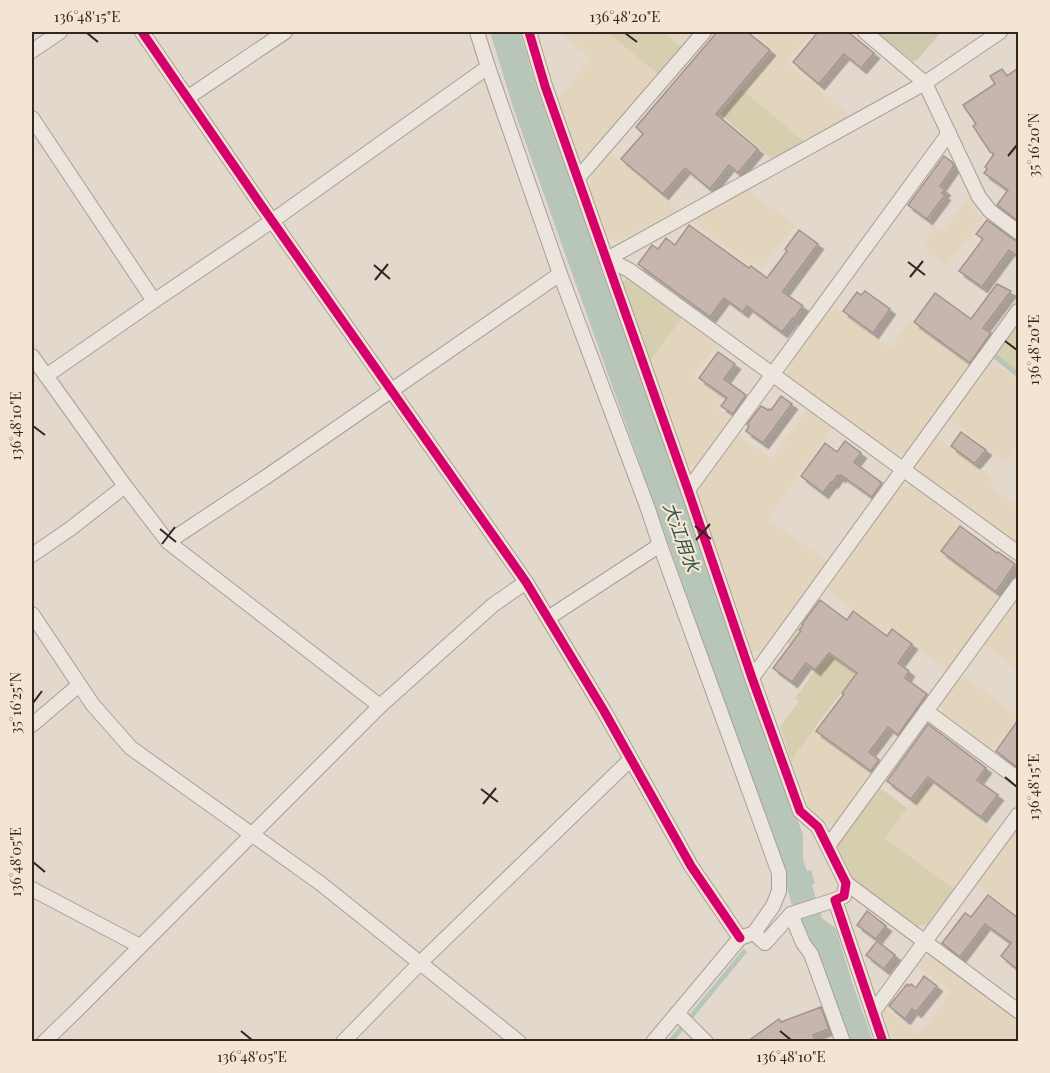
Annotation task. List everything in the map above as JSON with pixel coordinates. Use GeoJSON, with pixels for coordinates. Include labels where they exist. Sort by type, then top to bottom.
{"type":"FeatureCollection","features":[{"type":"Feature","properties":{"kind":"street"},"geometry":{"type":"LineString","coordinates":[[32,51],[60,32]]}},
{"type":"Feature","properties":{"kind":"street"},"geometry":{"type":"LineString","coordinates":[[142,32],[526,582],[604,711],[691,866],[740,938]]}},
{"type":"Feature","properties":{"kind":"street"},"geometry":{"type":"LineString","coordinates":[[188,98],[285,32]]}},
{"type":"Feature","properties":{"kind":"street"},"geometry":{"type":"LineString","coordinates":[[477,32],[560,274],[648,509],[779,873],[779,891],[754,933],[740,938],[684,1020],[653,1041]]}},
{"type":"Feature","properties":{"kind":"street"},"geometry":{"type":"LineString","coordinates":[[529,32],[545,86],[800,811],[818,827],[846,884],[1018,1011]]}},
{"type":"Feature","properties":{"kind":"street"},"geometry":{"type":"LineString","coordinates":[[578,178],[704,32]]}},
{"type":"Feature","properties":{"kind":"street"},"geometry":{"type":"LineString","coordinates":[[865,32],[925,83],[979,197],[990,211],[1018,232]]}},
{"type":"Feature","properties":{"kind":"street"},"geometry":{"type":"LineString","coordinates":[[607,259],[925,83],[1000,32]]}},
{"type":"Feature","properties":{"kind":"street"},"geometry":{"type":"LineString","coordinates":[[46,376],[272,221],[488,66]]}},
{"type":"Feature","properties":{"kind":"street"},"geometry":{"type":"LineString","coordinates":[[32,118],[154,301]]}},
{"type":"Feature","properties":{"kind":"street"},"geometry":{"type":"LineString","coordinates":[[688,490],[949,133]]}},
{"type":"Feature","properties":{"kind":"street"},"geometry":{"type":"LineString","coordinates":[[607,259],[629,270],[1018,554]]}},
{"type":"Feature","properties":{"kind":"street"},"geometry":{"type":"LineString","coordinates":[[168,542],[560,274]]}},
{"type":"Feature","properties":{"kind":"street"},"geometry":{"type":"LineString","coordinates":[[752,678],[1018,311]]}},
{"type":"Feature","properties":{"kind":"street"},"geometry":{"type":"LineString","coordinates":[[32,356],[168,542],[380,706]]}},
{"type":"Feature","properties":{"kind":"street"},"geometry":{"type":"LineString","coordinates":[[32,555],[125,486]]}},
{"type":"Feature","properties":{"kind":"street"},"geometry":{"type":"LineString","coordinates":[[548,618],[660,545]]}},
{"type":"Feature","properties":{"kind":"street"},"geometry":{"type":"LineString","coordinates":[[44,1041],[380,706],[493,606],[526,582]]}},
{"type":"Feature","properties":{"kind":"street"},"geometry":{"type":"LineString","coordinates":[[828,846],[1018,585]]}},
{"type":"Feature","properties":{"kind":"street"},"geometry":{"type":"LineString","coordinates":[[32,614],[93,705],[131,748],[320,883],[519,1041]]}},
{"type":"Feature","properties":{"kind":"street"},"geometry":{"type":"LineString","coordinates":[[32,725],[79,684]]}},
{"type":"Feature","properties":{"kind":"street"},"geometry":{"type":"LineString","coordinates":[[926,711],[1018,779]]}},
{"type":"Feature","properties":{"kind":"street"},"geometry":{"type":"LineString","coordinates":[[343,1041],[420,963],[631,759]]}},
{"type":"Feature","properties":{"kind":"street"},"geometry":{"type":"LineString","coordinates":[[873,1012],[1018,815]]}},
{"type":"Feature","properties":{"kind":"street"},"geometry":{"type":"LineString","coordinates":[[754,933],[765,943],[791,914],[844,896],[846,884]]}},
{"type":"Feature","properties":{"kind":"street"},"geometry":{"type":"LineString","coordinates":[[32,889],[140,946]]}},
{"type":"Feature","properties":{"kind":"street"},"geometry":{"type":"LineString","coordinates":[[829,901],[883,1041]]}},
{"type":"Feature","properties":{"kind":"street"},"geometry":{"type":"LineString","coordinates":[[791,914],[803,943],[811,954],[843,1041]]}},
{"type":"Feature","properties":{"kind":"street"},"geometry":{"type":"LineString","coordinates":[[684,1020],[706,1041]]}},
{"type":"Feature","properties":{"kind":"shaded area"},"geometry":{"type":"Polygon","coordinates":[[[559,32],[614,32],[612,35],[658,74],[586,158],[578,157],[558,98],[591,58],[559,32]]]}},
{"type":"Feature","properties":{"kind":"shaded area"},"geometry":{"type":"Polygon","coordinates":[[[614,32],[663,32],[681,47],[658,74],[611,35],[614,32]]]}},
{"type":"Feature","properties":{"kind":"shaded area"},"geometry":{"type":"Polygon","coordinates":[[[663,32],[694,32],[681,47],[663,32]]]}},
{"type":"Feature","properties":{"kind":"shaded area"},"geometry":{"type":"Polygon","coordinates":[[[752,32],[812,32],[787,62],[851,116],[804,141],[741,89],[774,51],[752,32]]]}},
{"type":"Feature","properties":{"kind":"shaded area"},"geometry":{"type":"Polygon","coordinates":[[[877,32],[941,32],[917,60],[912,61],[877,32]]]}},
{"type":"Feature","properties":{"kind":"shaded area"},"geometry":{"type":"Polygon","coordinates":[[[741,89],[804,141],[772,159],[720,114],[741,89]]]}},
{"type":"Feature","properties":{"kind":"shaded area"},"geometry":{"type":"Polygon","coordinates":[[[610,153],[678,210],[617,241],[606,238],[589,188],[592,175],[610,153]]]}},
{"type":"Feature","properties":{"kind":"shaded area"},"geometry":{"type":"Polygon","coordinates":[[[747,190],[796,225],[762,268],[754,261],[751,265],[690,220],[747,190]]]}},
{"type":"Feature","properties":{"kind":"shaded area"},"geometry":{"type":"Polygon","coordinates":[[[970,196],[976,213],[984,218],[946,266],[923,248],[934,225],[943,231],[970,196]]]}},
{"type":"Feature","properties":{"kind":"shaded area"},"geometry":{"type":"Polygon","coordinates":[[[628,277],[682,318],[650,360],[622,282],[628,277]]]}},
{"type":"Feature","properties":{"kind":"shaded area"},"geometry":{"type":"Polygon","coordinates":[[[832,305],[890,348],[910,321],[970,365],[906,453],[895,454],[788,377],[788,367],[832,305]]]}},
{"type":"Feature","properties":{"kind":"shaded area"},"geometry":{"type":"Polygon","coordinates":[[[682,318],[717,344],[693,376],[722,398],[717,407],[732,419],[696,467],[689,467],[650,360],[682,318]]]}},
{"type":"Feature","properties":{"kind":"shaded area"},"geometry":{"type":"Polygon","coordinates":[[[1018,324],[1018,373],[995,355],[1018,324]]]}},
{"type":"Feature","properties":{"kind":"shaded area"},"geometry":{"type":"Polygon","coordinates":[[[992,360],[1018,381],[1018,447],[1006,463],[949,419],[992,360]]]}},
{"type":"Feature","properties":{"kind":"shaded area"},"geometry":{"type":"Polygon","coordinates":[[[807,410],[832,428],[768,519],[827,561],[762,652],[752,652],[699,499],[701,486],[737,435],[772,459],[807,410]]]}},
{"type":"Feature","properties":{"kind":"shaded area"},"geometry":{"type":"Polygon","coordinates":[[[936,437],[994,479],[989,486],[1018,507],[1018,544],[919,473],[918,461],[936,437]]]}},
{"type":"Feature","properties":{"kind":"shaded area"},"geometry":{"type":"Polygon","coordinates":[[[911,485],[961,523],[940,552],[1001,599],[948,670],[889,626],[884,632],[825,588],[899,489],[911,485]]]}},
{"type":"Feature","properties":{"kind":"shaded area"},"geometry":{"type":"Polygon","coordinates":[[[1018,598],[1018,670],[984,644],[1018,598]]]}},
{"type":"Feature","properties":{"kind":"shaded area"},"geometry":{"type":"Polygon","coordinates":[[[796,629],[855,674],[791,760],[780,727],[799,701],[795,698],[819,666],[787,642],[796,629]]]}},
{"type":"Feature","properties":{"kind":"shaded area"},"geometry":{"type":"Polygon","coordinates":[[[963,675],[1018,717],[992,750],[943,713],[941,704],[963,675]]]}},
{"type":"Feature","properties":{"kind":"shaded area"},"geometry":{"type":"Polygon","coordinates":[[[813,730],[872,774],[833,827],[810,810],[791,760],[813,730]]]}},
{"type":"Feature","properties":{"kind":"shaded area"},"geometry":{"type":"Polygon","coordinates":[[[928,781],[996,832],[954,889],[885,837],[928,781]]]}},
{"type":"Feature","properties":{"kind":"shaded area"},"geometry":{"type":"Polygon","coordinates":[[[880,788],[907,808],[885,838],[954,889],[927,925],[917,926],[846,873],[836,846],[880,788]]]}},
{"type":"Feature","properties":{"kind":"shaded area"},"geometry":{"type":"Polygon","coordinates":[[[1018,827],[1018,915],[976,884],[1018,827]]]}},
{"type":"Feature","properties":{"kind":"shaded area"},"geometry":{"type":"Polygon","coordinates":[[[932,955],[1018,1019],[1018,1041],[894,1041],[884,1016],[885,1008],[919,1034],[951,992],[916,965],[922,957],[932,955]]]}},
{"type":"Feature","properties":{"kind":"water","name":"大江用水"},"geometry":{"type":"Polygon","coordinates":[[[490,32],[520,32],[537,88],[803,835],[803,859],[807,871],[811,870],[815,883],[812,885],[822,918],[836,929],[873,1041],[848,1041],[793,910],[773,833],[514,110],[490,32]]]}},
{"type":"Feature","properties":{"kind":"building"},"geometry":{"type":"Polygon","coordinates":[[[717,32],[747,32],[770,50],[716,114],[758,149],[738,173],[729,165],[710,189],[685,168],[663,194],[621,159],[643,134],[636,127],[717,32]]]}},
{"type":"Feature","properties":{"kind":"building"},"geometry":{"type":"Polygon","coordinates":[[[818,32],[848,32],[874,53],[861,68],[844,54],[819,84],[793,62],[818,32]]]}},
{"type":"Feature","properties":{"kind":"building"},"geometry":{"type":"Polygon","coordinates":[[[1018,68],[1018,221],[997,205],[1008,190],[984,173],[987,169],[985,167],[994,154],[990,152],[973,126],[976,124],[963,105],[995,84],[990,76],[1002,69],[1007,76],[1018,68]]]}},
{"type":"Feature","properties":{"kind":"building"},"geometry":{"type":"Polygon","coordinates":[[[944,156],[954,166],[940,186],[945,190],[942,193],[945,195],[927,219],[908,205],[944,156]]]}},
{"type":"Feature","properties":{"kind":"building"},"geometry":{"type":"Polygon","coordinates":[[[987,220],[1018,241],[1018,257],[1009,250],[982,287],[959,271],[983,239],[976,234],[987,220]]]}},
{"type":"Feature","properties":{"kind":"building"},"geometry":{"type":"Polygon","coordinates":[[[689,225],[749,268],[751,266],[767,278],[799,230],[818,244],[783,292],[803,306],[782,332],[747,306],[743,312],[724,298],[710,317],[638,264],[652,245],[658,249],[666,238],[675,245],[689,225]]]}},
{"type":"Feature","properties":{"kind":"building"},"geometry":{"type":"Polygon","coordinates":[[[997,284],[1011,291],[983,328],[991,333],[970,363],[914,322],[935,293],[971,319],[997,284]]]}},
{"type":"Feature","properties":{"kind":"building"},"geometry":{"type":"Polygon","coordinates":[[[865,291],[890,309],[873,333],[843,311],[857,292],[861,295],[865,291]]]}},
{"type":"Feature","properties":{"kind":"building"},"geometry":{"type":"Polygon","coordinates":[[[718,352],[735,364],[724,379],[746,395],[733,414],[721,406],[727,398],[699,378],[718,352]]]}},
{"type":"Feature","properties":{"kind":"building"},"geometry":{"type":"Polygon","coordinates":[[[781,396],[792,404],[763,443],[746,431],[749,426],[747,424],[761,406],[771,410],[781,396]]]}},
{"type":"Feature","properties":{"kind":"building"},"geometry":{"type":"Polygon","coordinates":[[[961,432],[986,450],[974,463],[951,446],[961,432]]]}},
{"type":"Feature","properties":{"kind":"building"},"geometry":{"type":"Polygon","coordinates":[[[845,441],[861,453],[854,462],[882,483],[872,497],[841,475],[831,482],[823,493],[801,476],[825,443],[837,452],[845,441]]]}},
{"type":"Feature","properties":{"kind":"building"},"geometry":{"type":"Polygon","coordinates":[[[960,526],[1015,564],[996,592],[941,551],[960,526]]]}},
{"type":"Feature","properties":{"kind":"building"},"geometry":{"type":"Polygon","coordinates":[[[820,600],[847,620],[853,611],[887,636],[892,629],[912,644],[898,663],[909,671],[905,678],[927,694],[898,735],[888,727],[869,752],[879,760],[871,771],[816,731],[857,673],[829,653],[815,670],[806,663],[792,682],[773,668],[801,631],[799,630],[802,624],[820,600]]]}},
{"type":"Feature","properties":{"kind":"building"},"geometry":{"type":"Polygon","coordinates":[[[1018,720],[1018,768],[996,751],[1018,720]]]}},
{"type":"Feature","properties":{"kind":"building"},"geometry":{"type":"Polygon","coordinates":[[[928,724],[986,768],[977,780],[998,795],[981,817],[928,777],[911,799],[887,781],[928,724]]]}},
{"type":"Feature","properties":{"kind":"building"},"geometry":{"type":"Polygon","coordinates":[[[988,895],[1018,918],[1018,970],[1001,956],[1011,943],[985,924],[960,957],[942,943],[965,913],[971,917],[988,895]]]}},
{"type":"Feature","properties":{"kind":"building"},"geometry":{"type":"Polygon","coordinates":[[[867,911],[886,926],[876,939],[857,925],[867,911]]]}},
{"type":"Feature","properties":{"kind":"building"},"geometry":{"type":"Polygon","coordinates":[[[877,941],[895,955],[884,969],[866,955],[877,941]]]}},
{"type":"Feature","properties":{"kind":"building"},"geometry":{"type":"Polygon","coordinates":[[[924,976],[937,986],[916,1012],[912,1009],[905,1019],[889,1006],[907,984],[916,988],[924,976]]]}},
{"type":"Feature","properties":{"kind":"building"},"geometry":{"type":"Polygon","coordinates":[[[821,1007],[829,1029],[813,1035],[816,1041],[748,1041],[779,1019],[781,1022],[821,1007]]]}},
{"type":"Feature","properties":{"kind":"waterway"},"geometry":{"type":"LineString","coordinates":[[996,357],[1018,375]]}},
{"type":"Feature","properties":{"kind":"waterway"},"geometry":{"type":"LineString","coordinates":[[670,1042],[744,952]]}},
{"type":"Feature","properties":{"kind":"cycle path"},"geometry":{"type":"LineString","coordinates":[[142,32],[526,582],[604,711],[691,866],[740,938]]}},
{"type":"Feature","properties":{"kind":"cycle path"},"geometry":{"type":"LineString","coordinates":[[529,32],[545,86],[800,811],[818,827],[846,883],[844,896],[835,900],[883,1042]]}}]}
